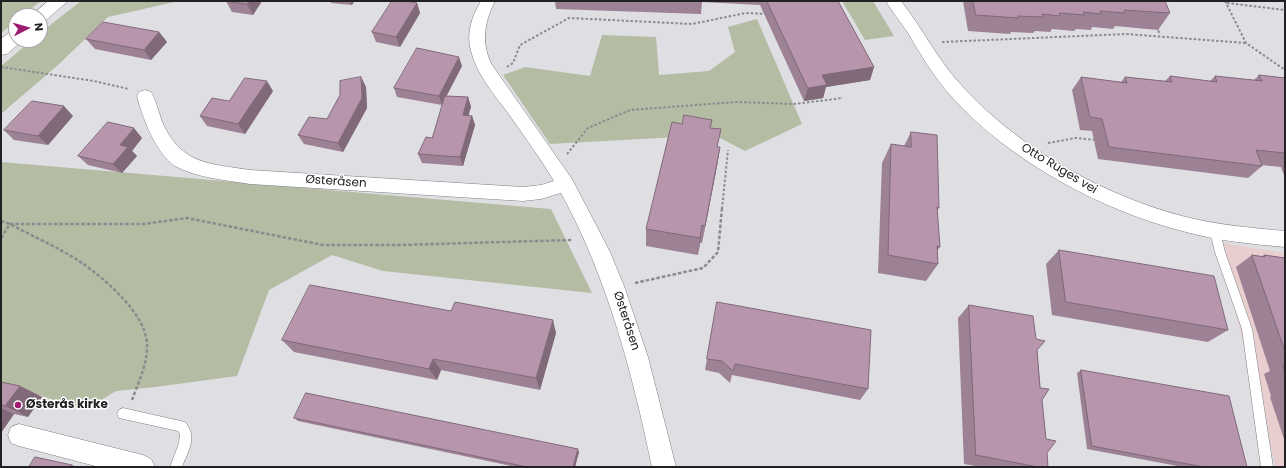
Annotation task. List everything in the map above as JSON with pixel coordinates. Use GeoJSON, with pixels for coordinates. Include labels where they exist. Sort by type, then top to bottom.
{"type":"FeatureCollection","features":[{"type":"Feature","properties":{"kind":"street","name":"Østeråsen"},"geometry":{"type":"LineString","coordinates":[[488,1],[482,10],[477,40],[481,58],[491,77],[566,184],[597,240],[616,288],[643,373],[664,467]]}},
{"type":"Feature","properties":{"kind":"street","name":"Otto Ruges vei"},"geometry":{"type":"LineString","coordinates":[[893,1],[924,43],[946,78],[969,104],[993,127],[1071,180],[1107,198],[1144,213],[1216,232],[1285,239]]}},
{"type":"Feature","properties":{"kind":"street"},"geometry":{"type":"LineString","coordinates":[[48,10],[58,2]]}},
{"type":"Feature","properties":{"kind":"street","name":"Østeråsen"},"geometry":{"type":"LineString","coordinates":[[145,99],[159,132],[176,157],[208,170],[250,177],[523,194],[541,192],[566,184]]}},
{"type":"Feature","properties":{"kind":"street"},"geometry":{"type":"LineString","coordinates":[[19,435],[115,464],[143,467]]}},
{"type":"Feature","properties":{"kind":"lane"},"geometry":{"type":"LineString","coordinates":[[1216,232],[1220,252],[1247,329],[1268,467]]}},
{"type":"Feature","properties":{"kind":"lane"},"geometry":{"type":"LineString","coordinates":[[123,414],[181,426],[186,432],[185,442],[176,467]]}},
{"type":"Feature","properties":{"kind":"path"},"geometry":{"type":"LineString","coordinates":[[1226,2],[1285,10]]}},
{"type":"Feature","properties":{"kind":"path"},"geometry":{"type":"LineString","coordinates":[[1226,2],[1246,43],[1285,70]]}},
{"type":"Feature","properties":{"kind":"path"},"geometry":{"type":"LineString","coordinates":[[491,77],[513,63],[520,45],[569,18],[692,24],[746,12],[768,14]]}},
{"type":"Feature","properties":{"kind":"path"},"geometry":{"type":"LineString","coordinates":[[1158,20],[1159,35]]}},
{"type":"Feature","properties":{"kind":"path"},"geometry":{"type":"LineString","coordinates":[[924,43],[978,39],[1126,34],[1159,35],[1246,43]]}},
{"type":"Feature","properties":{"kind":"path"},"geometry":{"type":"LineString","coordinates":[[1,67],[94,81],[132,89],[145,99]]}},
{"type":"Feature","properties":{"kind":"path"},"geometry":{"type":"LineString","coordinates":[[554,167],[588,128],[630,110],[736,102],[794,104],[843,98]]}},
{"type":"Feature","properties":{"kind":"path"},"geometry":{"type":"LineString","coordinates":[[1022,148],[1076,138],[1098,140]]}},
{"type":"Feature","properties":{"kind":"path"},"geometry":{"type":"LineString","coordinates":[[616,288],[703,268],[718,252],[728,150]]}},
{"type":"Feature","properties":{"kind":"path"},"geometry":{"type":"LineString","coordinates":[[10,224],[144,224],[188,218],[323,245],[597,240]]}},
{"type":"Feature","properties":{"kind":"path"},"geometry":{"type":"LineString","coordinates":[[1,221],[10,224],[82,263],[120,295],[140,322],[147,344],[143,368],[134,397],[123,414]]}},
{"type":"Feature","properties":{"kind":"path"},"geometry":{"type":"LineString","coordinates":[[1,238],[10,224]]}},
{"type":"Feature","properties":{"kind":"shaded area"},"geometry":{"type":"Polygon","coordinates":[[[1217,242],[1285,253],[1285,467],[1276,467],[1217,242]]]}},
{"type":"Feature","properties":{"kind":"green space"},"geometry":{"type":"Polygon","coordinates":[[[1,1],[41,1],[32,8],[8,8],[8,27],[1,33],[1,1]]]}},
{"type":"Feature","properties":{"kind":"green space"},"geometry":{"type":"Polygon","coordinates":[[[81,1],[179,1],[108,17],[58,65],[1,114],[1,66],[22,48],[48,48],[48,27],[81,1]]]}},
{"type":"Feature","properties":{"kind":"green space"},"geometry":{"type":"Polygon","coordinates":[[[842,1],[873,1],[894,36],[865,40],[842,1]]]}},
{"type":"Feature","properties":{"kind":"green space"},"geometry":{"type":"Polygon","coordinates":[[[757,19],[802,124],[745,151],[714,135],[550,144],[503,75],[525,67],[590,76],[602,35],[656,37],[659,75],[709,71],[735,52],[728,27],[757,19]]]}},
{"type":"Feature","properties":{"kind":"green space"},"geometry":{"type":"Polygon","coordinates":[[[1,162],[551,209],[592,293],[383,271],[332,255],[269,290],[237,376],[116,391],[85,410],[1,383],[1,162]]]}},
{"type":"Feature","properties":{"kind":"building"},"geometry":{"type":"Polygon","coordinates":[[[226,1],[249,1],[247,4],[226,1]]]}},
{"type":"Feature","properties":{"kind":"building"},"geometry":{"type":"Polygon","coordinates":[[[392,1],[417,3],[396,37],[372,32],[392,1]]]}},
{"type":"Feature","properties":{"kind":"building"},"geometry":{"type":"Polygon","coordinates":[[[767,1],[838,1],[874,67],[822,75],[827,85],[808,88],[767,1]]]}},
{"type":"Feature","properties":{"kind":"building"},"geometry":{"type":"Polygon","coordinates":[[[973,1],[1165,1],[1170,13],[1124,10],[1125,13],[1100,11],[1101,14],[1083,12],[1084,15],[1059,13],[1060,16],[1042,14],[1043,17],[1018,16],[1018,18],[976,15],[973,1]]]}},
{"type":"Feature","properties":{"kind":"building"},"geometry":{"type":"Polygon","coordinates":[[[103,22],[159,32],[144,50],[86,39],[103,22]]]}},
{"type":"Feature","properties":{"kind":"building"},"geometry":{"type":"Polygon","coordinates":[[[417,48],[459,57],[439,96],[394,88],[417,48]]]}},
{"type":"Feature","properties":{"kind":"building"},"geometry":{"type":"Polygon","coordinates":[[[1259,75],[1285,78],[1285,153],[1256,150],[1262,166],[1109,147],[1102,119],[1090,117],[1081,77],[1127,83],[1125,77],[1172,82],[1170,76],[1217,82],[1215,76],[1262,81],[1259,75]]]}},
{"type":"Feature","properties":{"kind":"building"},"geometry":{"type":"Polygon","coordinates":[[[361,77],[362,98],[338,143],[298,135],[309,117],[327,119],[340,95],[340,81],[361,77]]]}},
{"type":"Feature","properties":{"kind":"building"},"geometry":{"type":"Polygon","coordinates":[[[245,78],[267,81],[238,124],[200,116],[212,98],[229,101],[245,78]]]}},
{"type":"Feature","properties":{"kind":"building"},"geometry":{"type":"Polygon","coordinates":[[[445,96],[468,97],[463,115],[472,116],[460,157],[418,154],[426,137],[432,138],[445,96]]]}},
{"type":"Feature","properties":{"kind":"building"},"geometry":{"type":"Polygon","coordinates":[[[32,101],[64,106],[38,136],[4,130],[32,101]]]}},
{"type":"Feature","properties":{"kind":"building"},"geometry":{"type":"Polygon","coordinates":[[[684,115],[712,120],[710,128],[721,129],[717,147],[720,147],[705,226],[702,225],[700,238],[646,229],[672,122],[682,124],[684,115]]]}},
{"type":"Feature","properties":{"kind":"building"},"geometry":{"type":"Polygon","coordinates":[[[108,122],[134,128],[120,145],[128,147],[113,164],[78,156],[108,122]]]}},
{"type":"Feature","properties":{"kind":"building"},"geometry":{"type":"Polygon","coordinates":[[[911,132],[937,135],[939,208],[937,207],[940,247],[937,246],[938,264],[888,255],[891,144],[911,147],[911,132]]]}},
{"type":"Feature","properties":{"kind":"building"},"geometry":{"type":"Polygon","coordinates":[[[1059,250],[1214,276],[1228,330],[1066,302],[1059,250]]]}},
{"type":"Feature","properties":{"kind":"building"},"geometry":{"type":"Polygon","coordinates":[[[1252,255],[1285,258],[1285,351],[1252,255]]]}},
{"type":"Feature","properties":{"kind":"building"},"geometry":{"type":"Polygon","coordinates":[[[310,285],[451,311],[455,302],[553,320],[536,378],[433,359],[429,369],[282,340],[310,285]]]}},
{"type":"Feature","properties":{"kind":"building"},"geometry":{"type":"Polygon","coordinates":[[[717,302],[871,330],[868,389],[735,364],[733,371],[722,361],[707,359],[717,302]]]}},
{"type":"Feature","properties":{"kind":"building"},"geometry":{"type":"Polygon","coordinates":[[[969,305],[1033,316],[1036,339],[1045,341],[1037,350],[1040,388],[1049,389],[1042,400],[1046,439],[1056,441],[1047,453],[1048,467],[1038,467],[976,455],[969,305]]]}},
{"type":"Feature","properties":{"kind":"building"},"geometry":{"type":"Polygon","coordinates":[[[1081,370],[1229,396],[1247,467],[1204,467],[1092,446],[1081,370]]]}},
{"type":"Feature","properties":{"kind":"building"},"geometry":{"type":"Polygon","coordinates":[[[1,382],[20,386],[5,406],[1,405],[1,382]]]}},
{"type":"Feature","properties":{"kind":"building"},"geometry":{"type":"Polygon","coordinates":[[[306,393],[578,449],[573,467],[527,467],[294,418],[306,393]]]}},
{"type":"Feature","properties":{"kind":"building"},"geometry":{"type":"Polygon","coordinates":[[[35,457],[72,465],[70,467],[29,467],[35,457]]]}},
{"type":"Feature","properties":{"kind":"place","name":"Østerås kirke"},"geometry":{"type":"Point","coordinates":[18,405]}}]}
